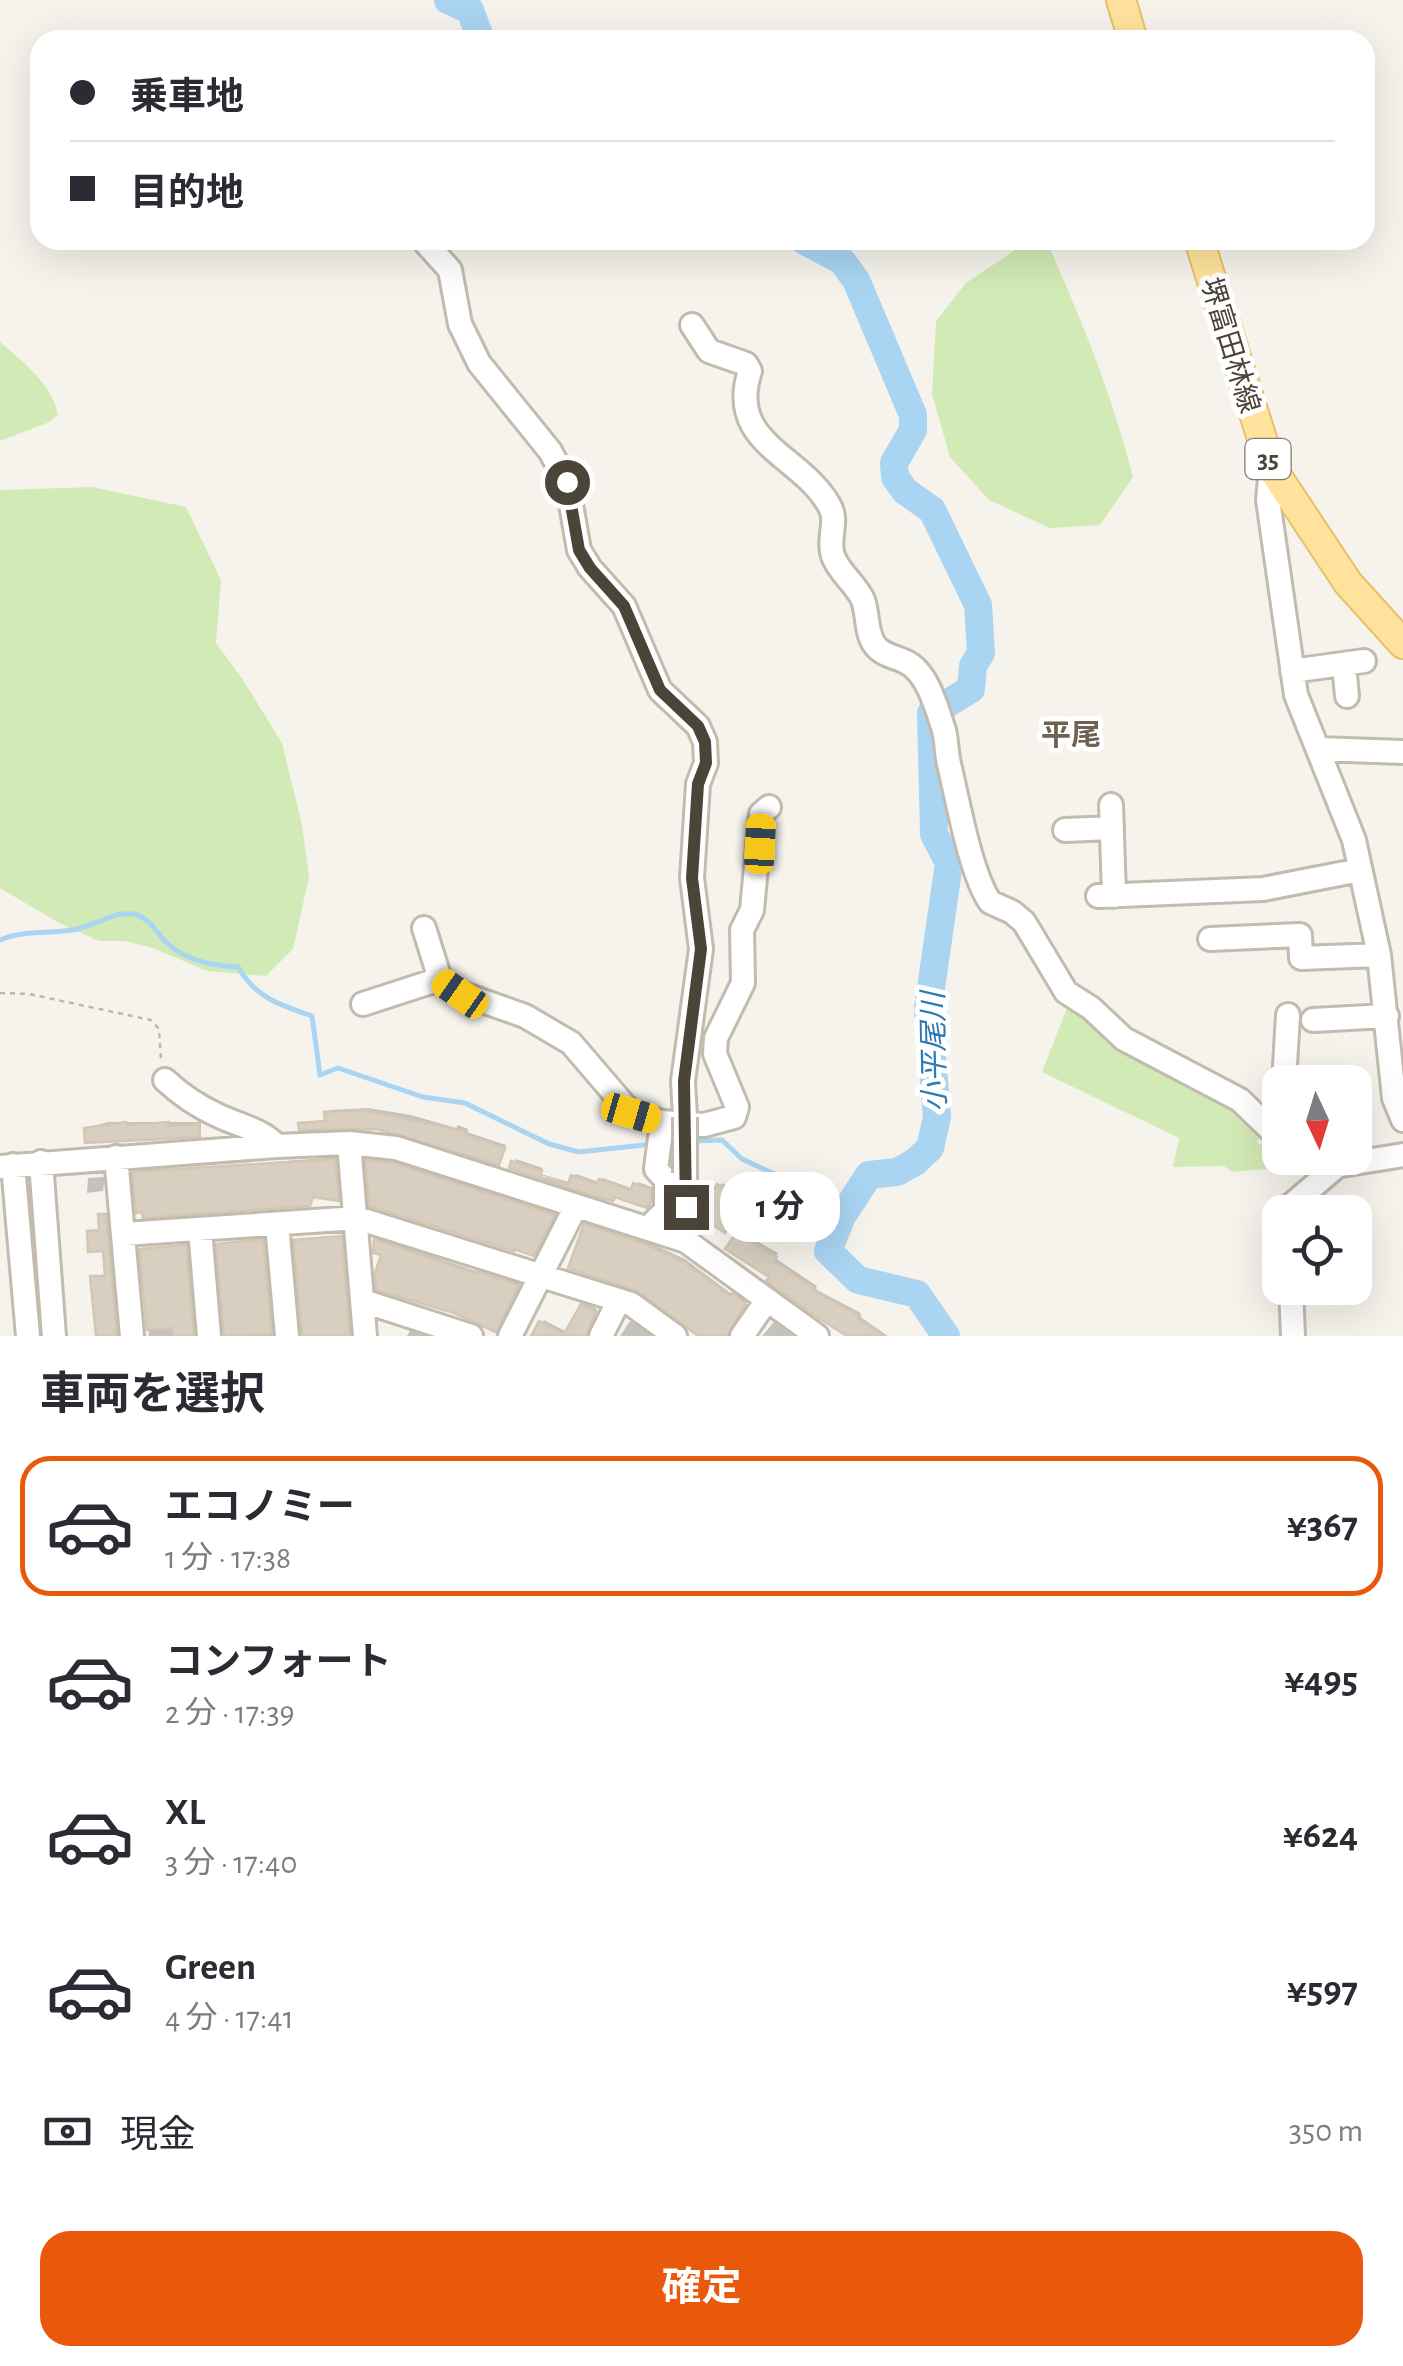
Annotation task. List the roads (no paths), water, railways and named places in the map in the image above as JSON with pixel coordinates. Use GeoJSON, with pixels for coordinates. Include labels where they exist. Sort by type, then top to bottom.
{"type":"FeatureCollection","features":[{"type":"Feature","properties":{"kind":"main road"},"geometry":{"type":"LineString","coordinates":[[1121,0],[1131,30]]}},
{"type":"Feature","properties":{"kind":"main road","name":"堺富田林線"},"geometry":{"type":"LineString","coordinates":[[1201,250],[1270,467],[1348,583],[1403,644]]}},
{"type":"Feature","properties":{"kind":"street"},"geometry":{"type":"LineString","coordinates":[[432,250],[450,270],[460,324],[480,364],[550,451],[567,482],[579,550],[624,606],[660,690],[698,726],[705,742],[692,878],[701,949],[684,1081],[658,1154],[656,1169],[666,1180],[666,1210],[648,1228]]}},
{"type":"Feature","properties":{"kind":"street"},"geometry":{"type":"LineString","coordinates":[[692,325],[709,352],[746,364],[750,371],[743,401],[750,421],[764,440],[828,501],[835,517],[832,554],[864,602],[872,642],[882,653],[909,663],[921,673],[945,730],[948,760],[974,860],[990,902],[1024,922],[1066,992],[1092,1008],[1124,1040],[1240,1100],[1262,1121]]}},
{"type":"Feature","properties":{"kind":"street"},"geometry":{"type":"LineString","coordinates":[[1270,467],[1268,500],[1292,671],[1304,716],[1342,803],[1360,870],[1392,1010],[1401,1112]]}},
{"type":"Feature","properties":{"kind":"street"},"geometry":{"type":"LineString","coordinates":[[1292,671],[1354,662],[1348,696]]}},
{"type":"Feature","properties":{"kind":"street"},"geometry":{"type":"LineString","coordinates":[[1318,749],[1403,752]]}},
{"type":"Feature","properties":{"kind":"street"},"geometry":{"type":"LineString","coordinates":[[424,928],[440,980],[460,994],[526,1016],[554,1032],[588,1060],[631,1113],[704,1126],[734,1117],[737,1107],[716,1054],[716,1038],[744,983],[742,930],[752,910],[762,814],[769,808]]}},
{"type":"Feature","properties":{"kind":"street"},"geometry":{"type":"LineString","coordinates":[[1065,830],[1111,817],[1106,896],[1263,889],[1360,870]]}},
{"type":"Feature","properties":{"kind":"street"},"geometry":{"type":"LineString","coordinates":[[1210,940],[1300,935],[1301,958],[1379,955]]}},
{"type":"Feature","properties":{"kind":"street"},"geometry":{"type":"LineString","coordinates":[[363,1004],[440,980]]}},
{"type":"Feature","properties":{"kind":"street"},"geometry":{"type":"LineString","coordinates":[[1313,1020],[1392,1010]]}},
{"type":"Feature","properties":{"kind":"street"},"geometry":{"type":"LineString","coordinates":[[1285,1065],[1288,1015]]}},
{"type":"Feature","properties":{"kind":"street"},"geometry":{"type":"LineString","coordinates":[[165,1080],[179,1093],[219,1116],[266,1134],[277,1146]]}},
{"type":"Feature","properties":{"kind":"street"},"geometry":{"type":"LineString","coordinates":[[673,1120],[685,1173],[686,1241]]}},
{"type":"Feature","properties":{"kind":"street"},"geometry":{"type":"LineString","coordinates":[[348,1143],[366,1336]]}},
{"type":"Feature","properties":{"kind":"street"},"geometry":{"type":"LineString","coordinates":[[28,1336],[6,1166],[348,1143],[396,1148],[686,1241],[818,1336]]}},
{"type":"Feature","properties":{"kind":"street"},"geometry":{"type":"LineString","coordinates":[[1372,1160],[1403,1155]]}},
{"type":"Feature","properties":{"kind":"street"},"geometry":{"type":"LineString","coordinates":[[116,1157],[132,1336]]}},
{"type":"Feature","properties":{"kind":"street"},"geometry":{"type":"LineString","coordinates":[[41,1162],[54,1336]]}},
{"type":"Feature","properties":{"kind":"street"},"geometry":{"type":"LineString","coordinates":[[1304,1195],[1327,1175]]}},
{"type":"Feature","properties":{"kind":"street"},"geometry":{"type":"LineString","coordinates":[[510,1336],[576,1206]]}},
{"type":"Feature","properties":{"kind":"street"},"geometry":{"type":"LineString","coordinates":[[124,1234],[357,1218],[630,1304],[675,1336]]}},
{"type":"Feature","properties":{"kind":"street"},"geometry":{"type":"LineString","coordinates":[[277,1224],[287,1336]]}},
{"type":"Feature","properties":{"kind":"street"},"geometry":{"type":"LineString","coordinates":[[200,1229],[209,1336]]}},
{"type":"Feature","properties":{"kind":"street"},"geometry":{"type":"LineString","coordinates":[[601,1336],[619,1300]]}},
{"type":"Feature","properties":{"kind":"street"},"geometry":{"type":"LineString","coordinates":[[742,1336],[767,1300]]}},
{"type":"Feature","properties":{"kind":"street"},"geometry":{"type":"LineString","coordinates":[[362,1301],[471,1336]]}},
{"type":"Feature","properties":{"kind":"street"},"geometry":{"type":"LineString","coordinates":[[1291,1305],[1293,1336]]}},
{"type":"Feature","properties":{"kind":"waterway","name":"小平尾川"},"geometry":{"type":"LineString","coordinates":[[448,0],[470,10],[477,30]]}},
{"type":"Feature","properties":{"kind":"waterway","name":"小平尾川"},"geometry":{"type":"LineString","coordinates":[[822,250],[842,261],[856,280],[913,415],[913,430],[894,463],[895,477],[905,491],[932,510],[978,605],[981,653],[973,666],[971,689],[940,708]]}},
{"type":"Feature","properties":{"kind":"waterway","name":"小平尾川"},"geometry":{"type":"LineString","coordinates":[[931,713],[934,834],[949,863],[928,1009],[937,1117],[930,1148],[915,1162],[897,1172],[869,1175],[842,1216],[828,1251],[858,1280],[917,1294],[946,1336]]}},
{"type":"Feature","properties":{"kind":"waterway"},"geometry":{"type":"LineString","coordinates":[[0,940],[19,934],[77,929],[122,914],[137,915],[181,953],[209,963],[238,967],[261,993],[312,1016],[320,1075],[338,1068],[423,1097],[465,1103],[549,1144],[579,1152],[653,1144]]}},
{"type":"Feature","properties":{"kind":"waterway"},"geometry":{"type":"LineString","coordinates":[[694,1141],[722,1140],[742,1159],[809,1190],[805,1216],[828,1251]]}},
{"type":"Feature","properties":{"kind":"district","name":"平尾"},"geometry":{"type":"Point","coordinates":[1071,735]}}]}
